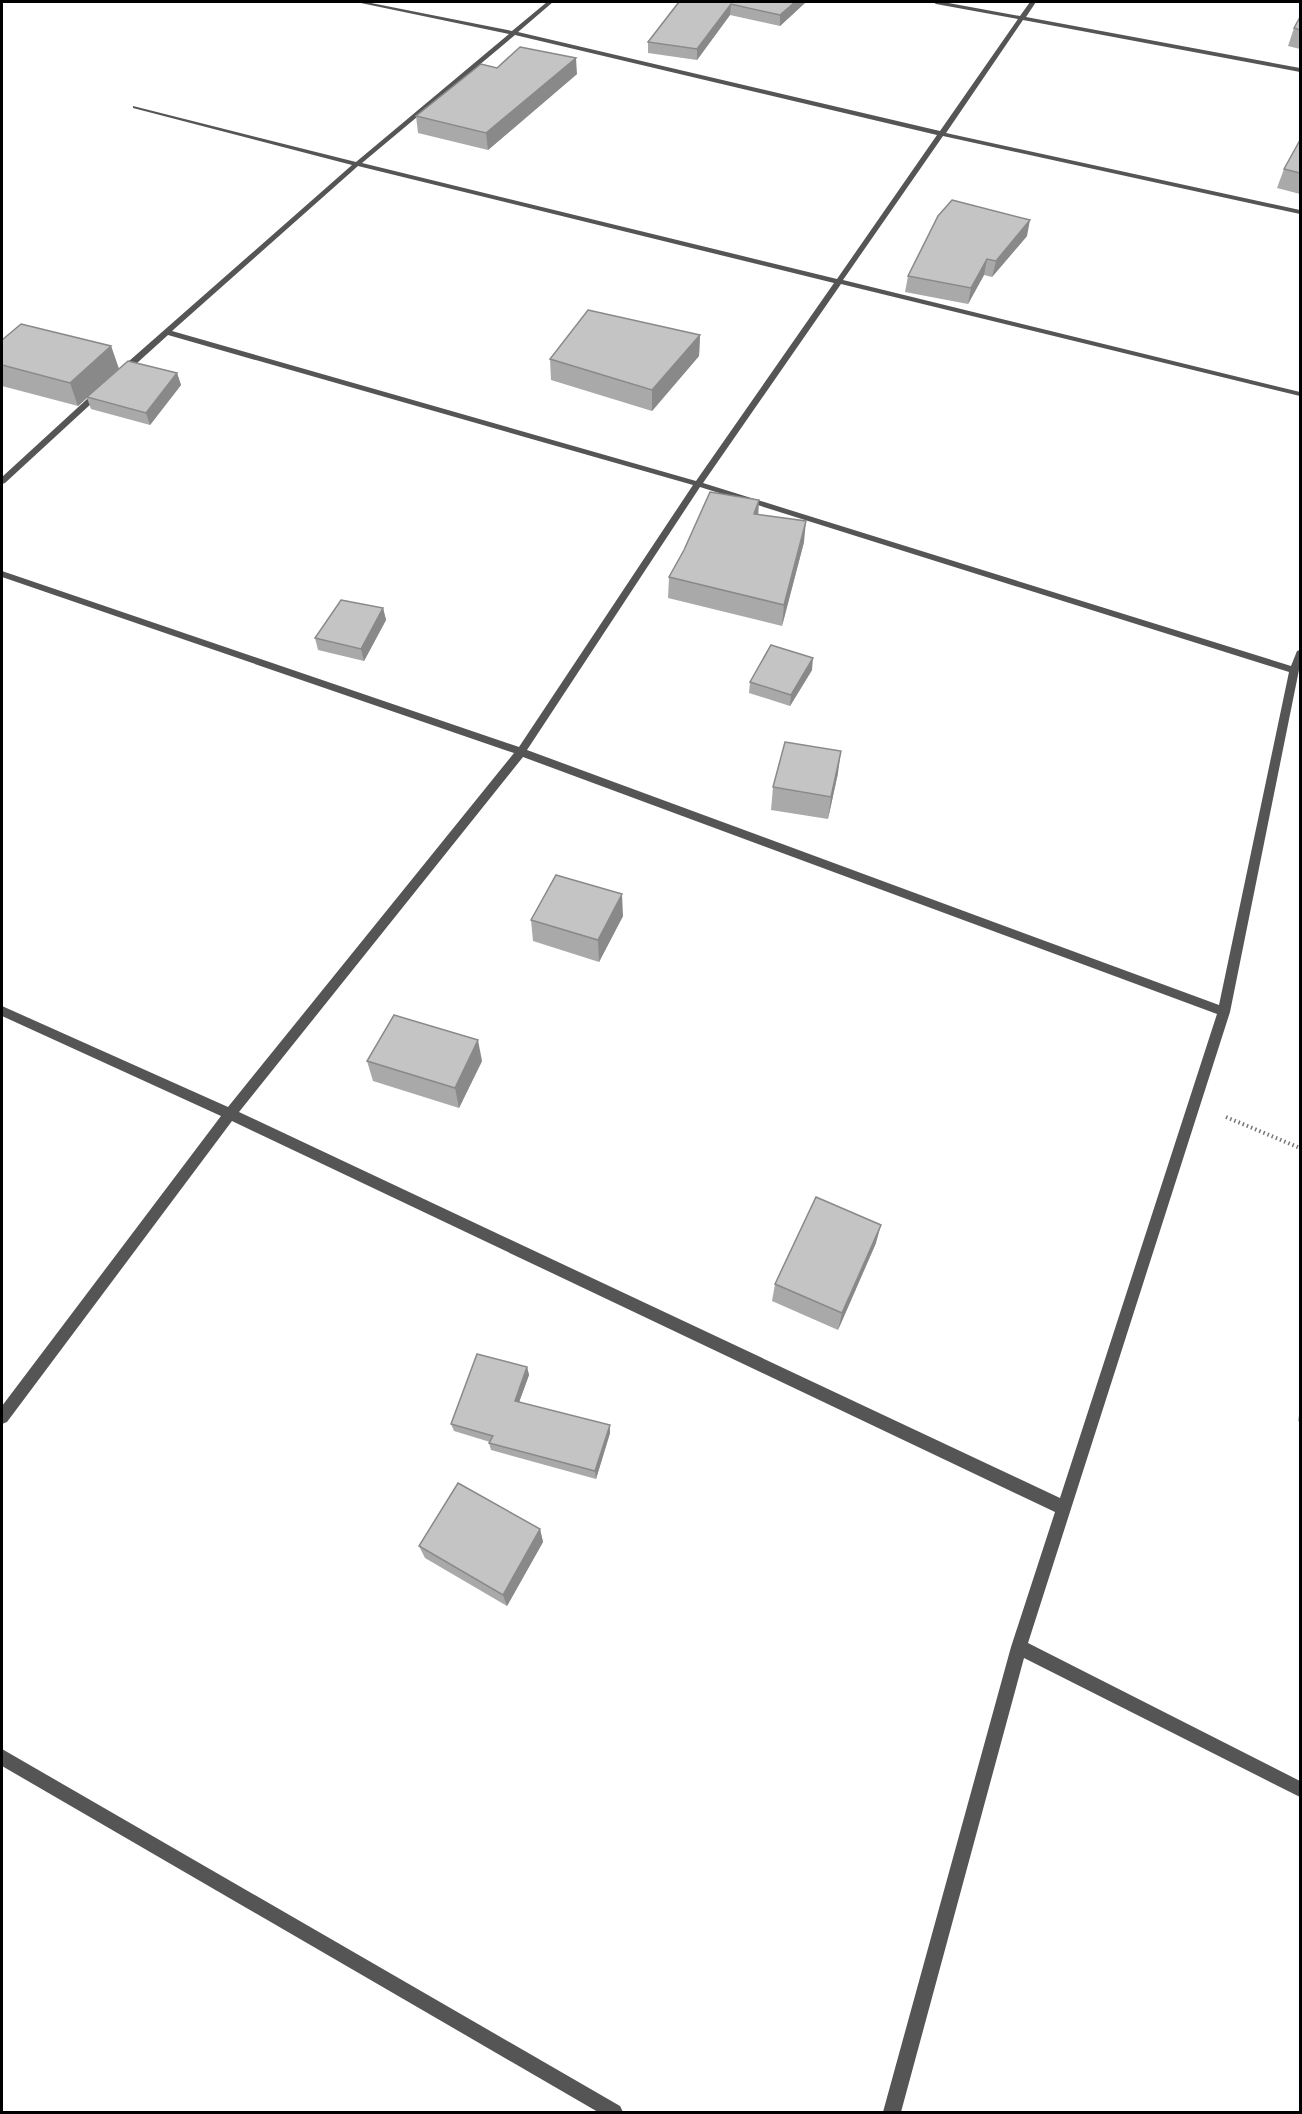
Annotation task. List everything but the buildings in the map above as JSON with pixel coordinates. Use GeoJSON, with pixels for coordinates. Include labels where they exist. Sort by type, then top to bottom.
{"type":"FeatureCollection","features":[{"type":"Feature","properties":{"kind":"street"},"geometry":{"type":"LineString","coordinates":[[359,2],[515,33],[942,134],[1300,212]]}},
{"type":"Feature","properties":{"kind":"street"},"geometry":{"type":"LineString","coordinates":[[114,379],[357,164],[550,2]]}},
{"type":"Feature","properties":{"kind":"street"},"geometry":{"type":"LineString","coordinates":[[936,2],[1300,70]]}},
{"type":"Feature","properties":{"kind":"street"},"geometry":{"type":"LineString","coordinates":[[2,1418],[231,1114],[521,752],[698,484],[840,283],[1033,2]]}},
{"type":"Feature","properties":{"kind":"street"},"geometry":{"type":"LineString","coordinates":[[135,107],[840,283],[1300,394]]}},
{"type":"Feature","properties":{"kind":"street"},"geometry":{"type":"LineString","coordinates":[[166,332],[698,484],[1294,669]]}},
{"type":"Feature","properties":{"kind":"street"},"geometry":{"type":"LineString","coordinates":[[2,481],[106,387]]}},
{"type":"Feature","properties":{"kind":"street"},"geometry":{"type":"LineString","coordinates":[[2,574],[521,752],[1224,1012]]}},
{"type":"Feature","properties":{"kind":"street"},"geometry":{"type":"LineString","coordinates":[[892,2112],[1018,1647],[1224,1012],[1294,669],[1300,653]]}},
{"type":"Feature","properties":{"kind":"street"},"geometry":{"type":"LineString","coordinates":[[2,1011],[231,1114],[1064,1508]]}},
{"type":"Feature","properties":{"kind":"street"},"geometry":{"type":"LineString","coordinates":[[1018,1647],[1300,1789]]}},
{"type":"Feature","properties":{"kind":"street"},"geometry":{"type":"LineString","coordinates":[[2,1757],[614,2112]]}},
{"type":"Feature","properties":{"kind":"path"},"geometry":{"type":"LineString","coordinates":[[1194,1104],[1300,1148]]}}]}
